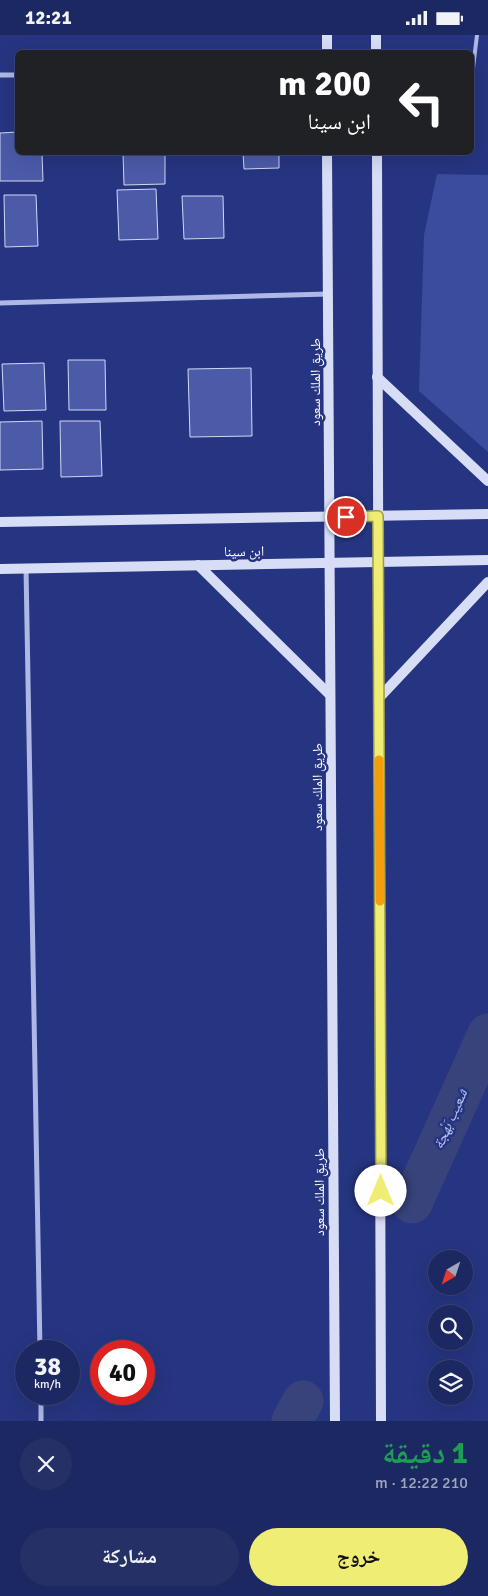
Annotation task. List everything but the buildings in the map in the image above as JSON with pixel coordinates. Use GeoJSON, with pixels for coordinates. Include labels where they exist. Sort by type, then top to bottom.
{"type":"FeatureCollection","features":[{"type":"Feature","properties":{"kind":"street"},"geometry":{"type":"LineString","coordinates":[[327,35],[327,50]]}},
{"type":"Feature","properties":{"kind":"street"},"geometry":{"type":"LineString","coordinates":[[376,35],[376,50]]}},
{"type":"Feature","properties":{"kind":"street"},"geometry":{"type":"LineString","coordinates":[[0,75],[15,75]]}},
{"type":"Feature","properties":{"kind":"street","name":"طريق الملك سعود"},"geometry":{"type":"LineString","coordinates":[[327,155],[334,1421]]}},
{"type":"Feature","properties":{"kind":"street"},"geometry":{"type":"LineString","coordinates":[[377,155],[381,1421]]}},
{"type":"Feature","properties":{"kind":"street"},"geometry":{"type":"LineString","coordinates":[[0,303],[328,294]]}},
{"type":"Feature","properties":{"kind":"street"},"geometry":{"type":"LineString","coordinates":[[377,377],[488,481]]}},
{"type":"Feature","properties":{"kind":"street"},"geometry":{"type":"LineString","coordinates":[[0,522],[488,514]]}},
{"type":"Feature","properties":{"kind":"street","name":"ابن سينا"},"geometry":{"type":"LineString","coordinates":[[0,569],[488,560]]}},
{"type":"Feature","properties":{"kind":"street"},"geometry":{"type":"LineString","coordinates":[[198,565],[330,695]]}},
{"type":"Feature","properties":{"kind":"street"},"geometry":{"type":"LineString","coordinates":[[26,568],[40,1340]]}},
{"type":"Feature","properties":{"kind":"street"},"geometry":{"type":"LineString","coordinates":[[379,698],[488,582]]}},
{"type":"Feature","properties":{"kind":"street"},"geometry":{"type":"LineString","coordinates":[[41,1405],[41,1421]]}},
{"type":"Feature","properties":{"kind":"lane"},"geometry":{"type":"LineString","coordinates":[[474,60],[477,35]]}},
{"type":"Feature","properties":{"kind":"shaded area"},"geometry":{"type":"Polygon","coordinates":[[[437,174],[488,175],[488,452],[419,391],[424,235],[437,174]]]}},
{"type":"Feature","properties":{"kind":"waterway","name":"شعيب بَهْجة"},"geometry":{"type":"LineString","coordinates":[[412,1203],[488,1034]]}},
{"type":"Feature","properties":{"kind":"waterway","name":"شعيب بَهْجة"},"geometry":{"type":"LineString","coordinates":[[292,1421],[303,1401]]}},
{"type":"Feature","properties":{"kind":"slow traffic"},"geometry":{"type":"LineString","coordinates":[[379,760],[380,901]]}},
{"type":"Feature","properties":{"kind":"route"},"geometry":{"type":"LineString","coordinates":[[346,517],[378,516],[381,1191]]}}]}
